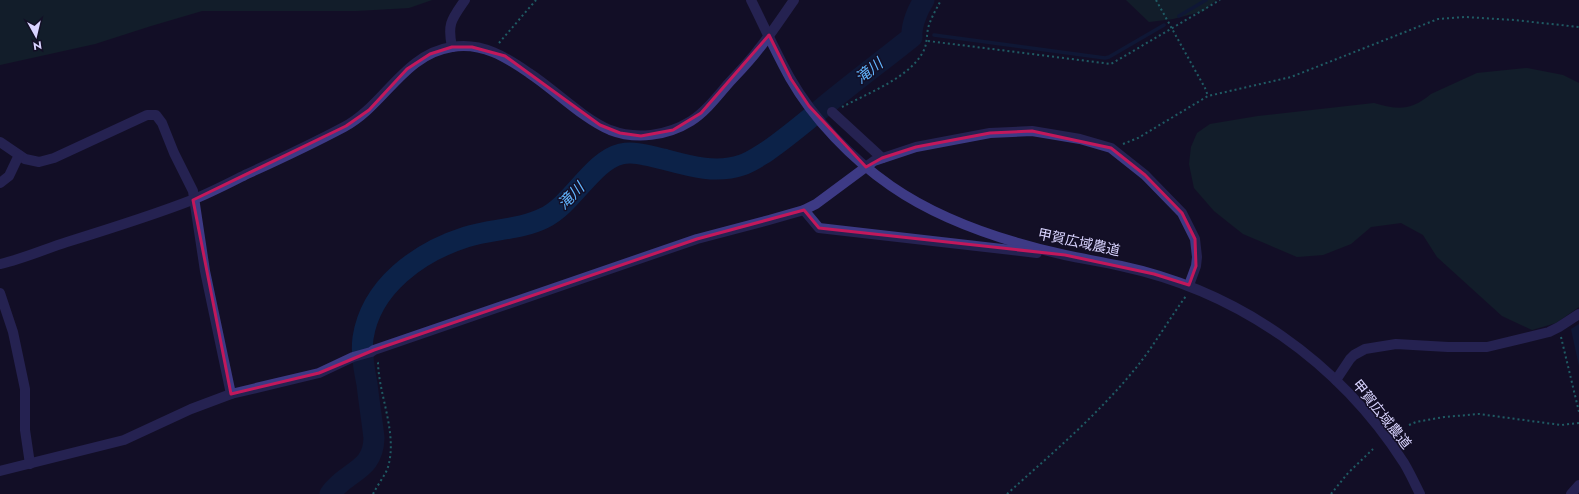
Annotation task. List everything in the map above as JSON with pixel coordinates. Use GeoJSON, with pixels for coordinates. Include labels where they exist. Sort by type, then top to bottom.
{"type":"FeatureCollection","features":[{"type":"Feature","properties":{"kind":"street"},"geometry":{"type":"LineString","coordinates":[[452,47],[450,30],[452,20],[455,12],[465,0]]}},
{"type":"Feature","properties":{"kind":"street","name":"甲賀広域農道"},"geometry":{"type":"LineString","coordinates":[[751,0],[791,79],[822,123],[867,167],[891,186],[959,222],[989,234],[1065,255],[1154,274],[1191,286],[1237,307],[1288,339],[1358,401],[1383,432],[1405,465],[1420,494]]}},
{"type":"Feature","properties":{"kind":"street"},"geometry":{"type":"LineString","coordinates":[[0,264],[193,200],[294,152],[346,126],[368,110],[407,69],[430,54],[452,47],[472,47],[493,51],[515,63],[600,125],[609,129],[630,136],[653,135],[673,130],[701,114],[758,50],[794,0]]}},
{"type":"Feature","properties":{"kind":"street"},"geometry":{"type":"LineString","coordinates":[[832,112],[882,158]]}},
{"type":"Feature","properties":{"kind":"street"},"geometry":{"type":"LineString","coordinates":[[0,142],[25,159],[39,162],[54,158],[147,115],[156,115],[162,123],[174,153],[193,191],[193,200],[205,271],[231,394]]}},
{"type":"Feature","properties":{"kind":"street"},"geometry":{"type":"LineString","coordinates":[[0,471],[124,440],[191,409],[231,394],[319,373],[353,357],[366,354],[697,239],[804,210],[816,204],[874,161],[916,147],[990,133],[1032,131],[1080,139],[1111,148],[1145,175],[1182,213],[1195,239],[1197,257],[1191,286]]}},
{"type":"Feature","properties":{"kind":"street"},"geometry":{"type":"LineString","coordinates":[[0,183],[9,176],[19,155]]}},
{"type":"Feature","properties":{"kind":"street"},"geometry":{"type":"LineString","coordinates":[[804,210],[819,228],[1065,255]]}},
{"type":"Feature","properties":{"kind":"street"},"geometry":{"type":"LineString","coordinates":[[0,293],[13,332],[25,389],[25,430],[30,464]]}},
{"type":"Feature","properties":{"kind":"street"},"geometry":{"type":"LineString","coordinates":[[1336,380],[1350,359],[1365,349],[1396,344],[1448,347],[1487,347],[1521,340],[1559,327],[1579,314]]}},
{"type":"Feature","properties":{"kind":"street"},"geometry":{"type":"LineString","coordinates":[[1571,494],[1579,485]]}},
{"type":"Feature","properties":{"kind":"path"},"geometry":{"type":"LineString","coordinates":[[493,51],[536,0]]}},
{"type":"Feature","properties":{"kind":"path"},"geometry":{"type":"LineString","coordinates":[[832,112],[904,73],[923,53],[928,41],[928,27],[941,0]]}},
{"type":"Feature","properties":{"kind":"path"},"geometry":{"type":"LineString","coordinates":[[1156,0],[1206,88],[1208,96]]}},
{"type":"Feature","properties":{"kind":"path"},"geometry":{"type":"LineString","coordinates":[[928,41],[1111,64],[1220,0]]}},
{"type":"Feature","properties":{"kind":"path"},"geometry":{"type":"LineString","coordinates":[[1111,148],[1138,138],[1208,96],[1291,77],[1438,19],[1465,17],[1514,20],[1579,27]]}},
{"type":"Feature","properties":{"kind":"path"},"geometry":{"type":"LineString","coordinates":[[1007,494],[1062,444],[1121,386],[1139,364],[1191,286]]}},
{"type":"Feature","properties":{"kind":"path"},"geometry":{"type":"LineString","coordinates":[[1559,327],[1579,412]]}},
{"type":"Feature","properties":{"kind":"path"},"geometry":{"type":"LineString","coordinates":[[366,354],[378,363],[379,379],[388,411],[390,437],[390,456],[386,470],[373,494]]}},
{"type":"Feature","properties":{"kind":"path"},"geometry":{"type":"LineString","coordinates":[[1409,425],[1416,422],[1444,417],[1479,414],[1561,425],[1579,423]]}},
{"type":"Feature","properties":{"kind":"path"},"geometry":{"type":"LineString","coordinates":[[1331,494],[1344,477],[1373,449]]}},
{"type":"Feature","properties":{"kind":"highlighted area"},"geometry":{"type":"Polygon","coordinates":[[[769,35],[791,79],[809,106],[866,167],[882,158],[916,147],[990,133],[1032,131],[1111,148],[1145,175],[1182,213],[1195,239],[1196,266],[1189,285],[1154,274],[1065,255],[819,228],[804,210],[697,239],[374,350],[319,373],[231,394],[193,200],[346,126],[369,110],[407,69],[430,54],[452,47],[472,47],[505,56],[600,125],[620,133],[641,136],[673,130],[701,113],[769,35]]]}},
{"type":"Feature","properties":{"kind":"green space"},"geometry":{"type":"Polygon","coordinates":[[[0,0],[432,0],[409,8],[356,11],[202,11],[95,44],[0,65],[0,0]]]}},
{"type":"Feature","properties":{"kind":"green space"},"geometry":{"type":"Polygon","coordinates":[[[1126,0],[1216,0],[1204,11],[1173,19],[1149,22],[1126,0]]]}},
{"type":"Feature","properties":{"kind":"green space"},"geometry":{"type":"Polygon","coordinates":[[[1527,68],[1563,75],[1579,83],[1579,307],[1556,323],[1532,330],[1502,316],[1437,257],[1423,235],[1401,223],[1371,227],[1351,244],[1323,255],[1297,257],[1243,234],[1214,211],[1194,188],[1189,164],[1191,147],[1197,133],[1210,124],[1258,116],[1374,103],[1390,107],[1404,108],[1417,104],[1431,94],[1477,73],[1527,68]]]}},
{"type":"Feature","properties":{"kind":"water"},"geometry":{"type":"Polygon","coordinates":[[[1579,324],[1579,366],[1571,329],[1579,324]]]}},
{"type":"Feature","properties":{"kind":"waterway","name":"滝川"},"geometry":{"type":"LineString","coordinates":[[330,494],[337,486],[364,464],[369,458],[373,449],[374,438],[363,361],[363,338],[368,319],[376,302],[387,287],[400,274],[415,262],[448,244],[476,234],[525,225],[544,218],[564,203],[601,165],[611,158],[621,154],[642,154],[712,169],[732,168],[751,161],[787,137],[912,37],[915,17],[924,0]]}},
{"type":"Feature","properties":{"kind":"waterway"},"geometry":{"type":"LineString","coordinates":[[1179,16],[1206,0]]}},
{"type":"Feature","properties":{"kind":"waterway"},"geometry":{"type":"LineString","coordinates":[[934,35],[1105,58],[1164,25]]}}]}
